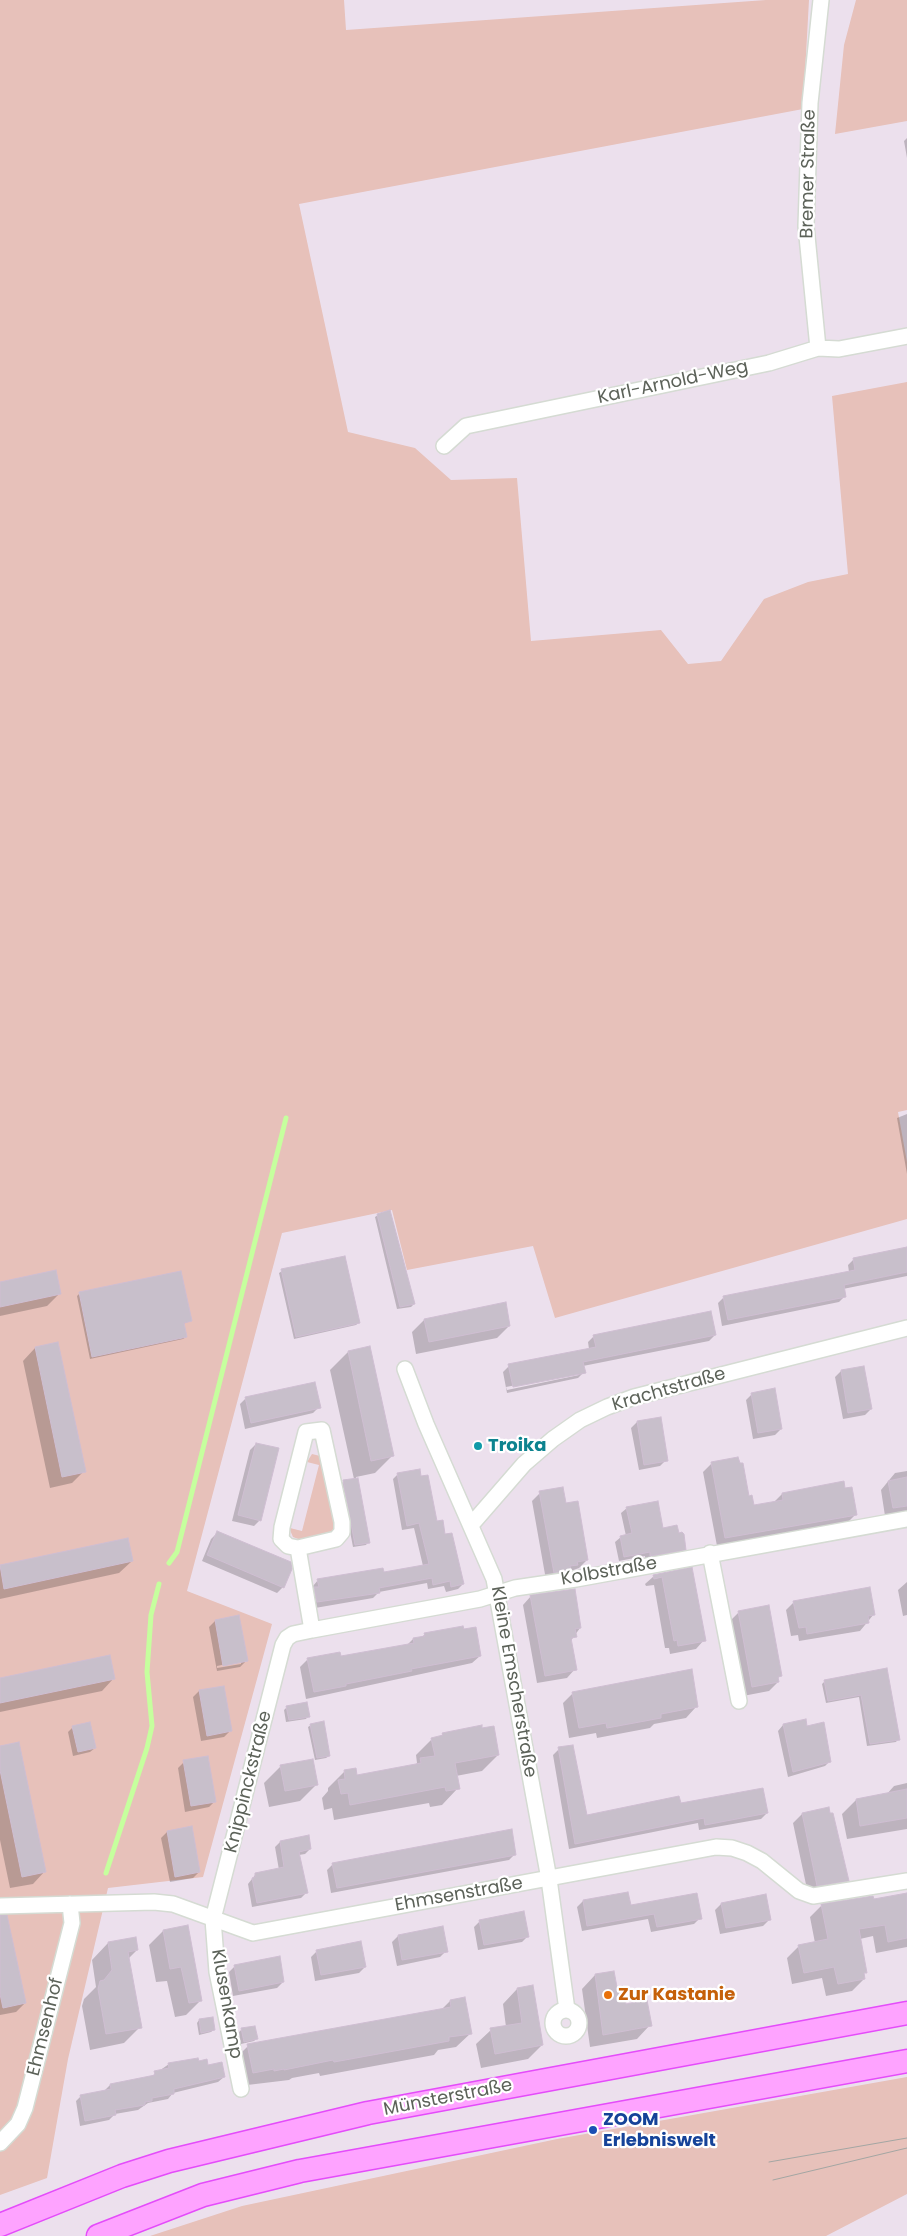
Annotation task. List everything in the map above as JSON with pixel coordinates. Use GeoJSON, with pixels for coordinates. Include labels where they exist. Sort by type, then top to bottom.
{"type":"FeatureCollection","features":[{"type":"Feature","properties":{"kind":"main road","name":"Münsterstraße"},"geometry":{"type":"LineString","coordinates":[[0,2225],[122,2176],[169,2161],[368,2113],[907,2013]]}},
{"type":"Feature","properties":{"kind":"main road"},"geometry":{"type":"LineString","coordinates":[[98,2236],[203,2195],[300,2170],[907,2061]]}},
{"type":"Feature","properties":{"kind":"street","name":"Bremer Straße"},"geometry":{"type":"LineString","coordinates":[[818,348],[806,226],[810,103],[821,0]]}},
{"type":"Feature","properties":{"kind":"street","name":"Karl-Arnold-Weg"},"geometry":{"type":"LineString","coordinates":[[444,446],[466,426],[769,363],[818,348],[839,349],[907,336]]}},
{"type":"Feature","properties":{"kind":"street","name":"Krachtstraße"},"geometry":{"type":"LineString","coordinates":[[471,1526],[524,1464],[580,1420],[607,1407],[634,1397],[907,1328]]}},
{"type":"Feature","properties":{"kind":"street","name":"Kleine Emscherstraße"},"geometry":{"type":"LineString","coordinates":[[405,1369],[426,1424],[494,1579],[549,1879],[567,2010]]}},
{"type":"Feature","properties":{"kind":"street"},"geometry":{"type":"LineString","coordinates":[[322,1430],[342,1522],[342,1532],[336,1539],[298,1548],[288,1546],[281,1539],[282,1527],[306,1432],[322,1430]]}},
{"type":"Feature","properties":{"kind":"street","name":"Kolbstraße"},"geometry":{"type":"LineString","coordinates":[[284,1644],[293,1634],[480,1599],[515,1588],[576,1579],[710,1553],[907,1519]]}},
{"type":"Feature","properties":{"kind":"street"},"geometry":{"type":"LineString","coordinates":[[298,1548],[312,1630]]}},
{"type":"Feature","properties":{"kind":"street"},"geometry":{"type":"LineString","coordinates":[[710,1553],[739,1701]]}},
{"type":"Feature","properties":{"kind":"street","name":"Knippinckstraße"},"geometry":{"type":"LineString","coordinates":[[214,1919],[284,1644]]}},
{"type":"Feature","properties":{"kind":"street","name":"Ehmsenstraße"},"geometry":{"type":"LineString","coordinates":[[0,1906],[154,1902],[173,1904],[253,1933],[716,1847],[732,1848],[762,1861],[799,1891],[813,1896],[907,1880]]}},
{"type":"Feature","properties":{"kind":"street","name":"Ehmsenhof"},"geometry":{"type":"LineString","coordinates":[[0,2142],[18,2124],[25,2108],[72,1923],[70,1904]]}},
{"type":"Feature","properties":{"kind":"street","name":"Klusenkamp"},"geometry":{"type":"LineString","coordinates":[[214,1919],[217,1972],[241,2089]]}},
{"type":"Feature","properties":{"kind":"shaded area"},"geometry":{"type":"Polygon","coordinates":[[[0,0],[344,0],[346,30],[766,0],[809,0],[803,109],[299,204],[348,432],[415,448],[451,480],[517,478],[531,641],[661,630],[688,664],[721,661],[764,599],[808,582],[848,574],[832,396],[907,382],[907,1110],[898,1112],[907,1162],[907,1219],[555,1318],[533,1246],[407,1270],[392,1210],[282,1233],[187,1591],[272,1624],[203,1877],[108,1888],[68,2059],[47,2178],[0,2195],[0,0]]]}},
{"type":"Feature","properties":{"kind":"shaded area"},"geometry":{"type":"Polygon","coordinates":[[[856,0],[907,0],[907,121],[835,134],[844,45],[856,0]]]}},
{"type":"Feature","properties":{"kind":"shaded area"},"geometry":{"type":"Polygon","coordinates":[[[312,1454],[320,1456],[322,1460],[335,1527],[330,1534],[301,1540],[293,1537],[290,1528],[302,1531],[319,1465],[307,1462],[312,1454]]]}},
{"type":"Feature","properties":{"kind":"shaded area"},"geometry":{"type":"Polygon","coordinates":[[[907,2077],[907,2194],[826,2236],[150,2236],[242,2206],[557,2139],[907,2077]]]}},
{"type":"Feature","properties":{"kind":"building"},"geometry":{"type":"Polygon","coordinates":[[[390,1210],[415,1304],[400,1307],[377,1214],[390,1210]]]}},
{"type":"Feature","properties":{"kind":"building"},"geometry":{"type":"Polygon","coordinates":[[[907,1247],[907,1272],[844,1285],[846,1297],[728,1320],[723,1296],[855,1270],[853,1258],[907,1247]]]}},
{"type":"Feature","properties":{"kind":"building"},"geometry":{"type":"Polygon","coordinates":[[[345,1256],[360,1323],[296,1337],[281,1269],[345,1256]]]}},
{"type":"Feature","properties":{"kind":"building"},"geometry":{"type":"Polygon","coordinates":[[[56,1270],[61,1294],[0,1307],[0,1282],[56,1270]]]}},
{"type":"Feature","properties":{"kind":"building"},"geometry":{"type":"Polygon","coordinates":[[[181,1271],[192,1321],[184,1323],[187,1337],[92,1357],[79,1292],[181,1271]]]}},
{"type":"Feature","properties":{"kind":"building"},"geometry":{"type":"Polygon","coordinates":[[[506,1302],[510,1326],[429,1342],[424,1319],[506,1302]]]}},
{"type":"Feature","properties":{"kind":"building"},"geometry":{"type":"Polygon","coordinates":[[[711,1311],[716,1335],[583,1362],[586,1373],[513,1387],[508,1364],[596,1347],[593,1335],[711,1311]]]}},
{"type":"Feature","properties":{"kind":"building"},"geometry":{"type":"Polygon","coordinates":[[[58,1342],[86,1472],[62,1477],[35,1347],[58,1342]]]}},
{"type":"Feature","properties":{"kind":"building"},"geometry":{"type":"Polygon","coordinates":[[[370,1346],[394,1456],[371,1461],[348,1351],[370,1346]]]}},
{"type":"Feature","properties":{"kind":"building"},"geometry":{"type":"Polygon","coordinates":[[[864,1366],[872,1409],[848,1413],[841,1370],[864,1366]]]}},
{"type":"Feature","properties":{"kind":"building"},"geometry":{"type":"Polygon","coordinates":[[[315,1382],[321,1408],[251,1423],[245,1397],[315,1382]]]}},
{"type":"Feature","properties":{"kind":"building"},"geometry":{"type":"Polygon","coordinates":[[[775,1388],[782,1429],[758,1433],[751,1393],[775,1388]]]}},
{"type":"Feature","properties":{"kind":"building"},"geometry":{"type":"Polygon","coordinates":[[[661,1417],[668,1461],[644,1465],[637,1421],[661,1417]]]}},
{"type":"Feature","properties":{"kind":"building"},"geometry":{"type":"Polygon","coordinates":[[[256,1443],[279,1448],[261,1521],[238,1515],[256,1443]]]}},
{"type":"Feature","properties":{"kind":"building"},"geometry":{"type":"Polygon","coordinates":[[[738,1457],[740,1463],[743,1463],[749,1496],[752,1495],[754,1505],[783,1500],[782,1493],[844,1481],[845,1488],[852,1487],[857,1515],[725,1538],[711,1462],[738,1457]]]}},
{"type":"Feature","properties":{"kind":"building"},"geometry":{"type":"Polygon","coordinates":[[[420,1469],[421,1476],[428,1475],[437,1521],[443,1520],[445,1534],[452,1533],[464,1584],[451,1587],[450,1581],[433,1585],[432,1578],[379,1588],[380,1593],[317,1602],[314,1587],[319,1587],[317,1579],[383,1568],[384,1572],[429,1564],[419,1523],[407,1526],[397,1473],[420,1469]]]}},
{"type":"Feature","properties":{"kind":"building"},"geometry":{"type":"Polygon","coordinates":[[[907,1477],[907,1506],[893,1508],[888,1481],[907,1477]]]}},
{"type":"Feature","properties":{"kind":"building"},"geometry":{"type":"Polygon","coordinates":[[[358,1478],[370,1543],[355,1545],[343,1480],[358,1478]]]}},
{"type":"Feature","properties":{"kind":"building"},"geometry":{"type":"Polygon","coordinates":[[[563,1487],[566,1503],[578,1501],[588,1560],[577,1562],[578,1565],[570,1566],[571,1570],[554,1573],[539,1491],[563,1487]]]}},
{"type":"Feature","properties":{"kind":"building"},"geometry":{"type":"Polygon","coordinates":[[[658,1501],[663,1528],[677,1525],[679,1533],[682,1532],[684,1534],[686,1550],[650,1556],[650,1552],[624,1557],[620,1536],[632,1533],[626,1507],[658,1501]]]}},
{"type":"Feature","properties":{"kind":"building"},"geometry":{"type":"Polygon","coordinates":[[[217,1531],[291,1562],[292,1569],[284,1588],[207,1555],[217,1531]]]}},
{"type":"Feature","properties":{"kind":"building"},"geometry":{"type":"Polygon","coordinates":[[[128,1538],[133,1561],[4,1589],[0,1565],[128,1538]]]}},
{"type":"Feature","properties":{"kind":"building"},"geometry":{"type":"Polygon","coordinates":[[[692,1567],[706,1641],[678,1646],[677,1640],[674,1641],[662,1577],[654,1579],[653,1575],[692,1567]]]}},
{"type":"Feature","properties":{"kind":"building"},"geometry":{"type":"Polygon","coordinates":[[[870,1587],[875,1615],[868,1616],[869,1623],[807,1634],[806,1627],[799,1628],[793,1601],[870,1587]]]}},
{"type":"Feature","properties":{"kind":"building"},"geometry":{"type":"Polygon","coordinates":[[[575,1589],[581,1628],[575,1629],[577,1637],[571,1638],[577,1670],[545,1676],[530,1595],[575,1589]]]}},
{"type":"Feature","properties":{"kind":"building"},"geometry":{"type":"Polygon","coordinates":[[[769,1605],[782,1676],[778,1677],[779,1682],[752,1687],[738,1611],[769,1605]]]}},
{"type":"Feature","properties":{"kind":"building"},"geometry":{"type":"Polygon","coordinates":[[[239,1615],[248,1661],[223,1666],[215,1620],[239,1615]]]}},
{"type":"Feature","properties":{"kind":"building"},"geometry":{"type":"Polygon","coordinates":[[[463,1626],[464,1629],[476,1627],[481,1656],[411,1669],[412,1671],[314,1692],[307,1658],[340,1652],[341,1656],[414,1643],[413,1638],[425,1636],[424,1633],[463,1626]]]}},
{"type":"Feature","properties":{"kind":"building"},"geometry":{"type":"Polygon","coordinates":[[[110,1655],[115,1679],[0,1703],[0,1678],[110,1655]]]}},
{"type":"Feature","properties":{"kind":"building"},"geometry":{"type":"Polygon","coordinates":[[[887,1668],[900,1740],[870,1744],[861,1695],[828,1701],[824,1680],[887,1668]]]}},
{"type":"Feature","properties":{"kind":"building"},"geometry":{"type":"Polygon","coordinates":[[[692,1669],[698,1707],[661,1714],[661,1718],[607,1728],[606,1723],[579,1728],[572,1692],[692,1669]]]}},
{"type":"Feature","properties":{"kind":"building"},"geometry":{"type":"Polygon","coordinates":[[[224,1686],[232,1731],[207,1736],[199,1690],[224,1686]]]}},
{"type":"Feature","properties":{"kind":"building"},"geometry":{"type":"Polygon","coordinates":[[[307,1702],[310,1717],[289,1720],[286,1706],[307,1702]]]}},
{"type":"Feature","properties":{"kind":"building"},"geometry":{"type":"Polygon","coordinates":[[[806,1719],[807,1726],[824,1722],[831,1762],[793,1772],[783,1724],[806,1719]]]}},
{"type":"Feature","properties":{"kind":"building"},"geometry":{"type":"Polygon","coordinates":[[[324,1721],[330,1756],[317,1758],[310,1724],[324,1721]]]}},
{"type":"Feature","properties":{"kind":"building"},"geometry":{"type":"Polygon","coordinates":[[[90,1722],[96,1748],[78,1752],[72,1726],[90,1722]]]}},
{"type":"Feature","properties":{"kind":"building"},"geometry":{"type":"Polygon","coordinates":[[[482,1725],[482,1728],[494,1726],[499,1755],[455,1763],[460,1789],[446,1791],[445,1787],[350,1805],[348,1793],[341,1794],[338,1780],[345,1779],[344,1770],[356,1768],[357,1775],[421,1763],[420,1758],[435,1756],[431,1738],[443,1735],[442,1733],[482,1725]]]}},
{"type":"Feature","properties":{"kind":"building"},"geometry":{"type":"Polygon","coordinates":[[[19,1742],[46,1872],[22,1877],[0,1770],[0,1746],[19,1742]]]}},
{"type":"Feature","properties":{"kind":"building"},"geometry":{"type":"Polygon","coordinates":[[[573,1745],[587,1815],[679,1796],[681,1803],[763,1788],[768,1813],[705,1825],[704,1818],[575,1844],[558,1747],[573,1745]]]}},
{"type":"Feature","properties":{"kind":"building"},"geometry":{"type":"Polygon","coordinates":[[[208,1756],[216,1802],[191,1806],[183,1760],[208,1756]]]}},
{"type":"Feature","properties":{"kind":"building"},"geometry":{"type":"Polygon","coordinates":[[[313,1759],[318,1785],[285,1791],[280,1765],[313,1759]]]}},
{"type":"Feature","properties":{"kind":"building"},"geometry":{"type":"Polygon","coordinates":[[[907,1789],[907,1818],[860,1826],[856,1799],[907,1789]]]}},
{"type":"Feature","properties":{"kind":"building"},"geometry":{"type":"Polygon","coordinates":[[[829,1807],[830,1813],[833,1813],[849,1881],[817,1886],[802,1813],[829,1807]]]}},
{"type":"Feature","properties":{"kind":"building"},"geometry":{"type":"Polygon","coordinates":[[[192,1826],[200,1872],[175,1877],[167,1831],[192,1826]]]}},
{"type":"Feature","properties":{"kind":"building"},"geometry":{"type":"Polygon","coordinates":[[[512,1829],[516,1855],[337,1888],[332,1863],[512,1829]]]}},
{"type":"Feature","properties":{"kind":"building"},"geometry":{"type":"Polygon","coordinates":[[[309,1835],[311,1849],[299,1852],[308,1893],[257,1903],[252,1878],[255,1877],[255,1873],[284,1867],[280,1841],[309,1835]]]}},
{"type":"Feature","properties":{"kind":"building"},"geometry":{"type":"Polygon","coordinates":[[[628,1892],[631,1905],[697,1893],[702,1919],[657,1927],[654,1914],[587,1926],[583,1900],[628,1892]]]}},
{"type":"Feature","properties":{"kind":"building"},"geometry":{"type":"Polygon","coordinates":[[[907,1893],[907,1938],[888,1942],[885,1925],[859,1929],[867,1973],[864,1973],[865,1979],[838,1984],[834,1967],[804,1973],[798,1945],[828,1939],[821,1904],[873,1896],[874,1899],[907,1893]]]}},
{"type":"Feature","properties":{"kind":"building"},"geometry":{"type":"Polygon","coordinates":[[[766,1894],[771,1920],[726,1928],[721,1903],[766,1894]]]}},
{"type":"Feature","properties":{"kind":"building"},"geometry":{"type":"Polygon","coordinates":[[[524,1911],[529,1937],[484,1945],[479,1920],[524,1911]]]}},
{"type":"Feature","properties":{"kind":"building"},"geometry":{"type":"Polygon","coordinates":[[[0,1915],[7,1915],[26,2003],[3,2008],[0,1994],[0,1915]]]}},
{"type":"Feature","properties":{"kind":"building"},"geometry":{"type":"Polygon","coordinates":[[[188,1925],[202,2001],[189,2003],[181,1967],[170,1969],[163,1930],[188,1925]]]}},
{"type":"Feature","properties":{"kind":"building"},"geometry":{"type":"Polygon","coordinates":[[[443,1926],[448,1952],[402,1960],[398,1935],[443,1926]]]}},
{"type":"Feature","properties":{"kind":"building"},"geometry":{"type":"Polygon","coordinates":[[[136,1937],[138,1950],[128,1952],[142,2028],[106,2034],[98,1989],[100,1981],[104,1980],[112,1970],[108,1942],[136,1937]]]}},
{"type":"Feature","properties":{"kind":"building"},"geometry":{"type":"Polygon","coordinates":[[[361,1941],[366,1967],[321,1975],[316,1950],[361,1941]]]}},
{"type":"Feature","properties":{"kind":"building"},"geometry":{"type":"Polygon","coordinates":[[[280,1956],[284,1982],[239,1991],[234,1965],[280,1956]]]}},
{"type":"Feature","properties":{"kind":"building"},"geometry":{"type":"Polygon","coordinates":[[[614,1971],[617,1987],[623,1986],[626,2004],[647,2000],[652,2026],[603,2035],[595,1974],[614,1971]]]}},
{"type":"Feature","properties":{"kind":"building"},"geometry":{"type":"Polygon","coordinates":[[[533,1985],[543,2045],[495,2054],[490,2028],[522,2023],[517,1988],[533,1985]]]}},
{"type":"Feature","properties":{"kind":"building"},"geometry":{"type":"Polygon","coordinates":[[[465,1997],[472,2034],[449,2037],[449,2041],[334,2062],[333,2060],[284,2070],[274,2071],[274,2069],[253,2073],[247,2044],[451,2007],[450,2000],[465,1997]]]}},
{"type":"Feature","properties":{"kind":"building"},"geometry":{"type":"Polygon","coordinates":[[[213,2017],[215,2030],[201,2033],[199,2019],[213,2017]]]}},
{"type":"Feature","properties":{"kind":"building"},"geometry":{"type":"Polygon","coordinates":[[[255,2026],[258,2039],[244,2042],[241,2028],[255,2026]]]}},
{"type":"Feature","properties":{"kind":"building"},"geometry":{"type":"Polygon","coordinates":[[[198,2058],[199,2061],[207,2059],[208,2065],[222,2062],[225,2077],[174,2089],[174,2094],[152,2098],[152,2101],[145,2102],[145,2105],[115,2110],[116,2115],[85,2121],[80,2095],[111,2089],[110,2084],[155,2075],[154,2071],[169,2068],[168,2063],[198,2058]]]}},
{"type":"Feature","properties":{"kind":"waterway"},"geometry":{"type":"LineString","coordinates":[[169,1563],[177,1552],[286,1118]]}},
{"type":"Feature","properties":{"kind":"waterway"},"geometry":{"type":"LineString","coordinates":[[106,1873],[147,1748],[152,1726],[147,1672],[151,1615],[159,1584]]}},
{"type":"Feature","properties":{"kind":"tram line"},"geometry":{"type":"LineString","coordinates":[[769,2162],[907,2138]]}},
{"type":"Feature","properties":{"kind":"tram line"},"geometry":{"type":"LineString","coordinates":[[773,2180],[907,2148]]}},
{"type":"Feature","properties":{"kind":"place","name":"Troika"},"geometry":{"type":"Point","coordinates":[478,1446]}},
{"type":"Feature","properties":{"kind":"place","name":"Zur Kastanie"},"geometry":{"type":"Point","coordinates":[608,1995]}},
{"type":"Feature","properties":{"kind":"place","name":"ZOOM Erlebniswelt"},"geometry":{"type":"Point","coordinates":[593,2130]}}]}
